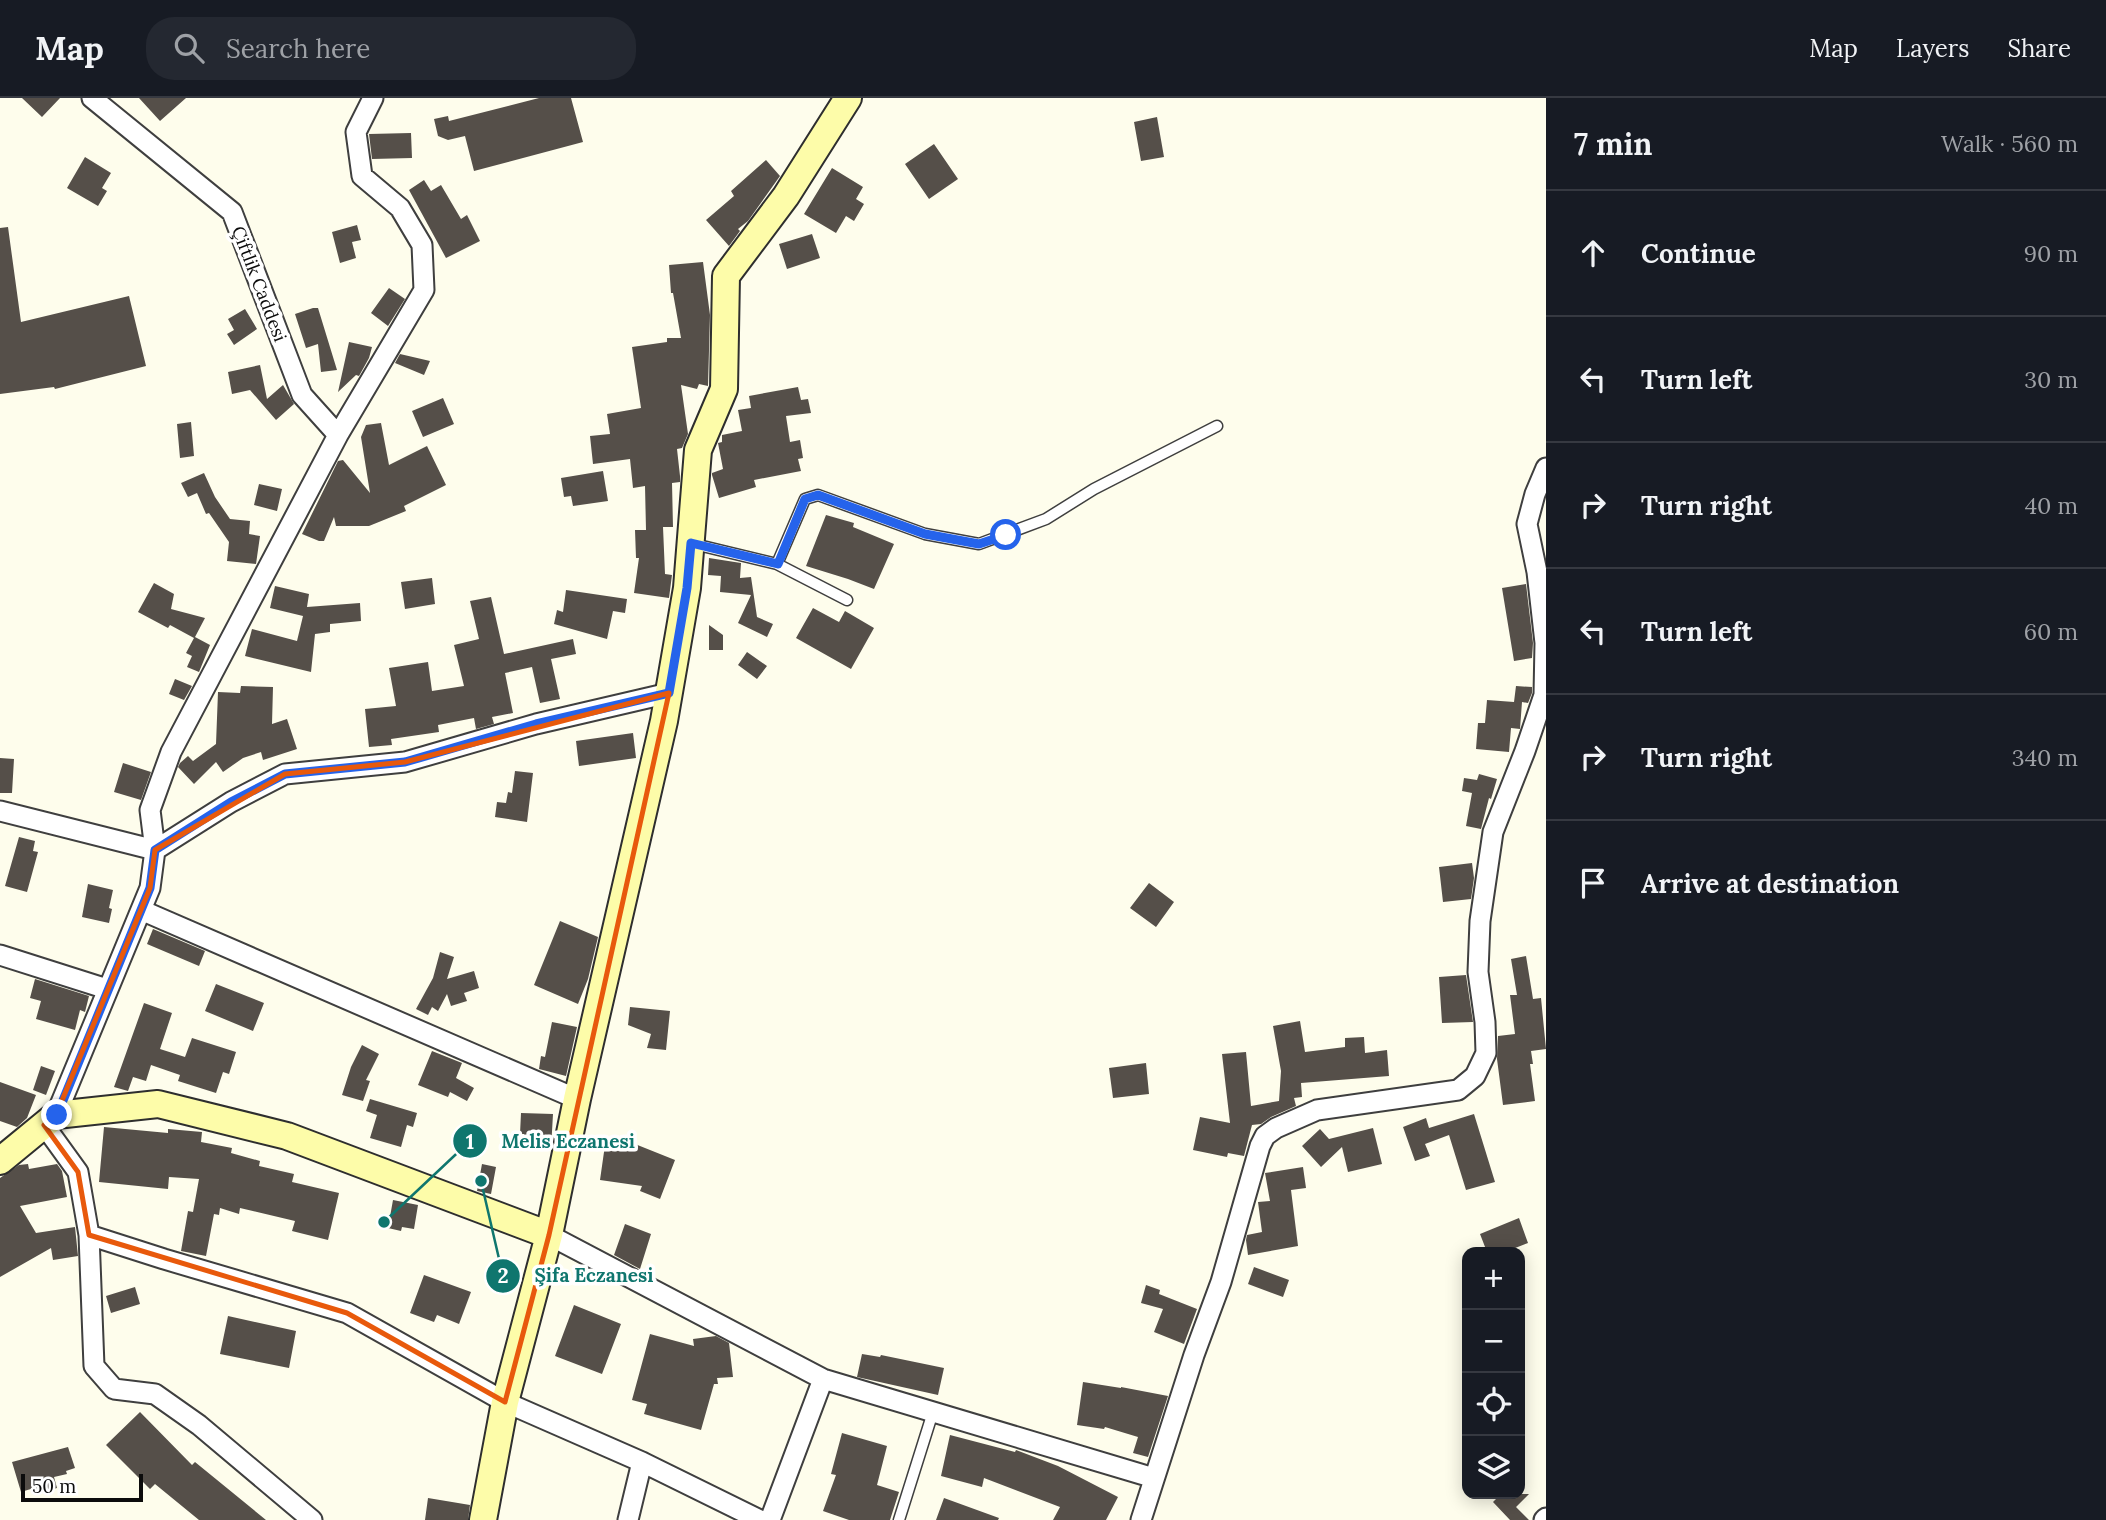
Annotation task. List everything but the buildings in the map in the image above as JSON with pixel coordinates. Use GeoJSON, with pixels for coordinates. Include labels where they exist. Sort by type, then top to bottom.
{"type":"FeatureCollection","features":[{"type":"Feature","properties":{"kind":"street","name":"Çiftlik Caddesi"},"geometry":{"type":"LineString","coordinates":[[92,98],[232,212],[302,395],[338,435]]}},
{"type":"Feature","properties":{"kind":"street"},"geometry":{"type":"LineString","coordinates":[[0,1161],[50,1120],[150,888],[155,850],[150,810],[171,752],[338,435],[424,290],[422,245],[400,208],[362,176],[356,132],[373,98]]}},
{"type":"Feature","properties":{"kind":"street"},"geometry":{"type":"LineString","coordinates":[[483,1520],[505,1402],[549,1236],[664,721],[687,588],[698,450],[723,389],[726,276],[786,196],[848,98]]}},
{"type":"Feature","properties":{"kind":"street"},"geometry":{"type":"LineString","coordinates":[[1142,1520],[1221,1282],[1265,1136],[1276,1128],[1317,1110],[1458,1090],[1475,1076],[1486,1053],[1478,972],[1485,879],[1493,832],[1544,695],[1545,643],[1537,572],[1528,524],[1535,494],[1546,468]]}},
{"type":"Feature","properties":{"kind":"street"},"geometry":{"type":"LineString","coordinates":[[0,811],[155,850],[231,802],[285,774],[405,762],[536,724],[669,693]]}},
{"type":"Feature","properties":{"kind":"street"},"geometry":{"type":"LineString","coordinates":[[141,910],[578,1099]]}},
{"type":"Feature","properties":{"kind":"street"},"geometry":{"type":"LineString","coordinates":[[0,955],[107,989]]}},
{"type":"Feature","properties":{"kind":"street"},"geometry":{"type":"LineString","coordinates":[[50,1120],[158,1104],[287,1136],[549,1236],[823,1379],[1154,1478]]}},
{"type":"Feature","properties":{"kind":"street"},"geometry":{"type":"LineString","coordinates":[[50,1120],[78,1172],[89,1235],[94,1366],[114,1389],[155,1394],[199,1425],[312,1520]]}},
{"type":"Feature","properties":{"kind":"street"},"geometry":{"type":"LineString","coordinates":[[89,1235],[347,1313],[505,1402],[642,1462],[760,1520]]}},
{"type":"Feature","properties":{"kind":"street"},"geometry":{"type":"LineString","coordinates":[[770,1520],[823,1379]]}},
{"type":"Feature","properties":{"kind":"street"},"geometry":{"type":"LineString","coordinates":[[628,1520],[642,1462]]}},
{"type":"Feature","properties":{"kind":"lane"},"geometry":{"type":"LineString","coordinates":[[778,564],[805,499],[818,495],[925,534],[979,544],[1046,519],[1094,489],[1217,426]]}},
{"type":"Feature","properties":{"kind":"lane"},"geometry":{"type":"LineString","coordinates":[[691,543],[778,564],[847,600]]}},
{"type":"Feature","properties":{"kind":"lane"},"geometry":{"type":"LineString","coordinates":[[899,1520],[933,1412]]}},
{"type":"Feature","properties":{"kind":"highlighted area"},"geometry":{"type":"Polygon","coordinates":[[[669,693],[549,1235],[505,1402],[347,1313],[89,1235],[78,1172],[44,1125],[56,1115],[150,888],[155,850],[285,774],[405,762],[669,693]]]}},
{"type":"Feature","properties":{"kind":"place","name":"Şifa Eczanesi"},"geometry":{"type":"Point","coordinates":[481,1181]}},
{"type":"Feature","properties":{"kind":"place","name":"Melis Eczanesi"},"geometry":{"type":"Point","coordinates":[384,1222]}},
{"type":"Feature","properties":{"kind":"route"},"geometry":{"type":"LineString","coordinates":[[57,1115],[150,888],[155,850],[231,802],[285,774],[405,762],[536,724],[669,693],[687,588],[691,543],[778,564],[805,499],[818,495],[925,534],[979,544],[1006,535]]}}]}
